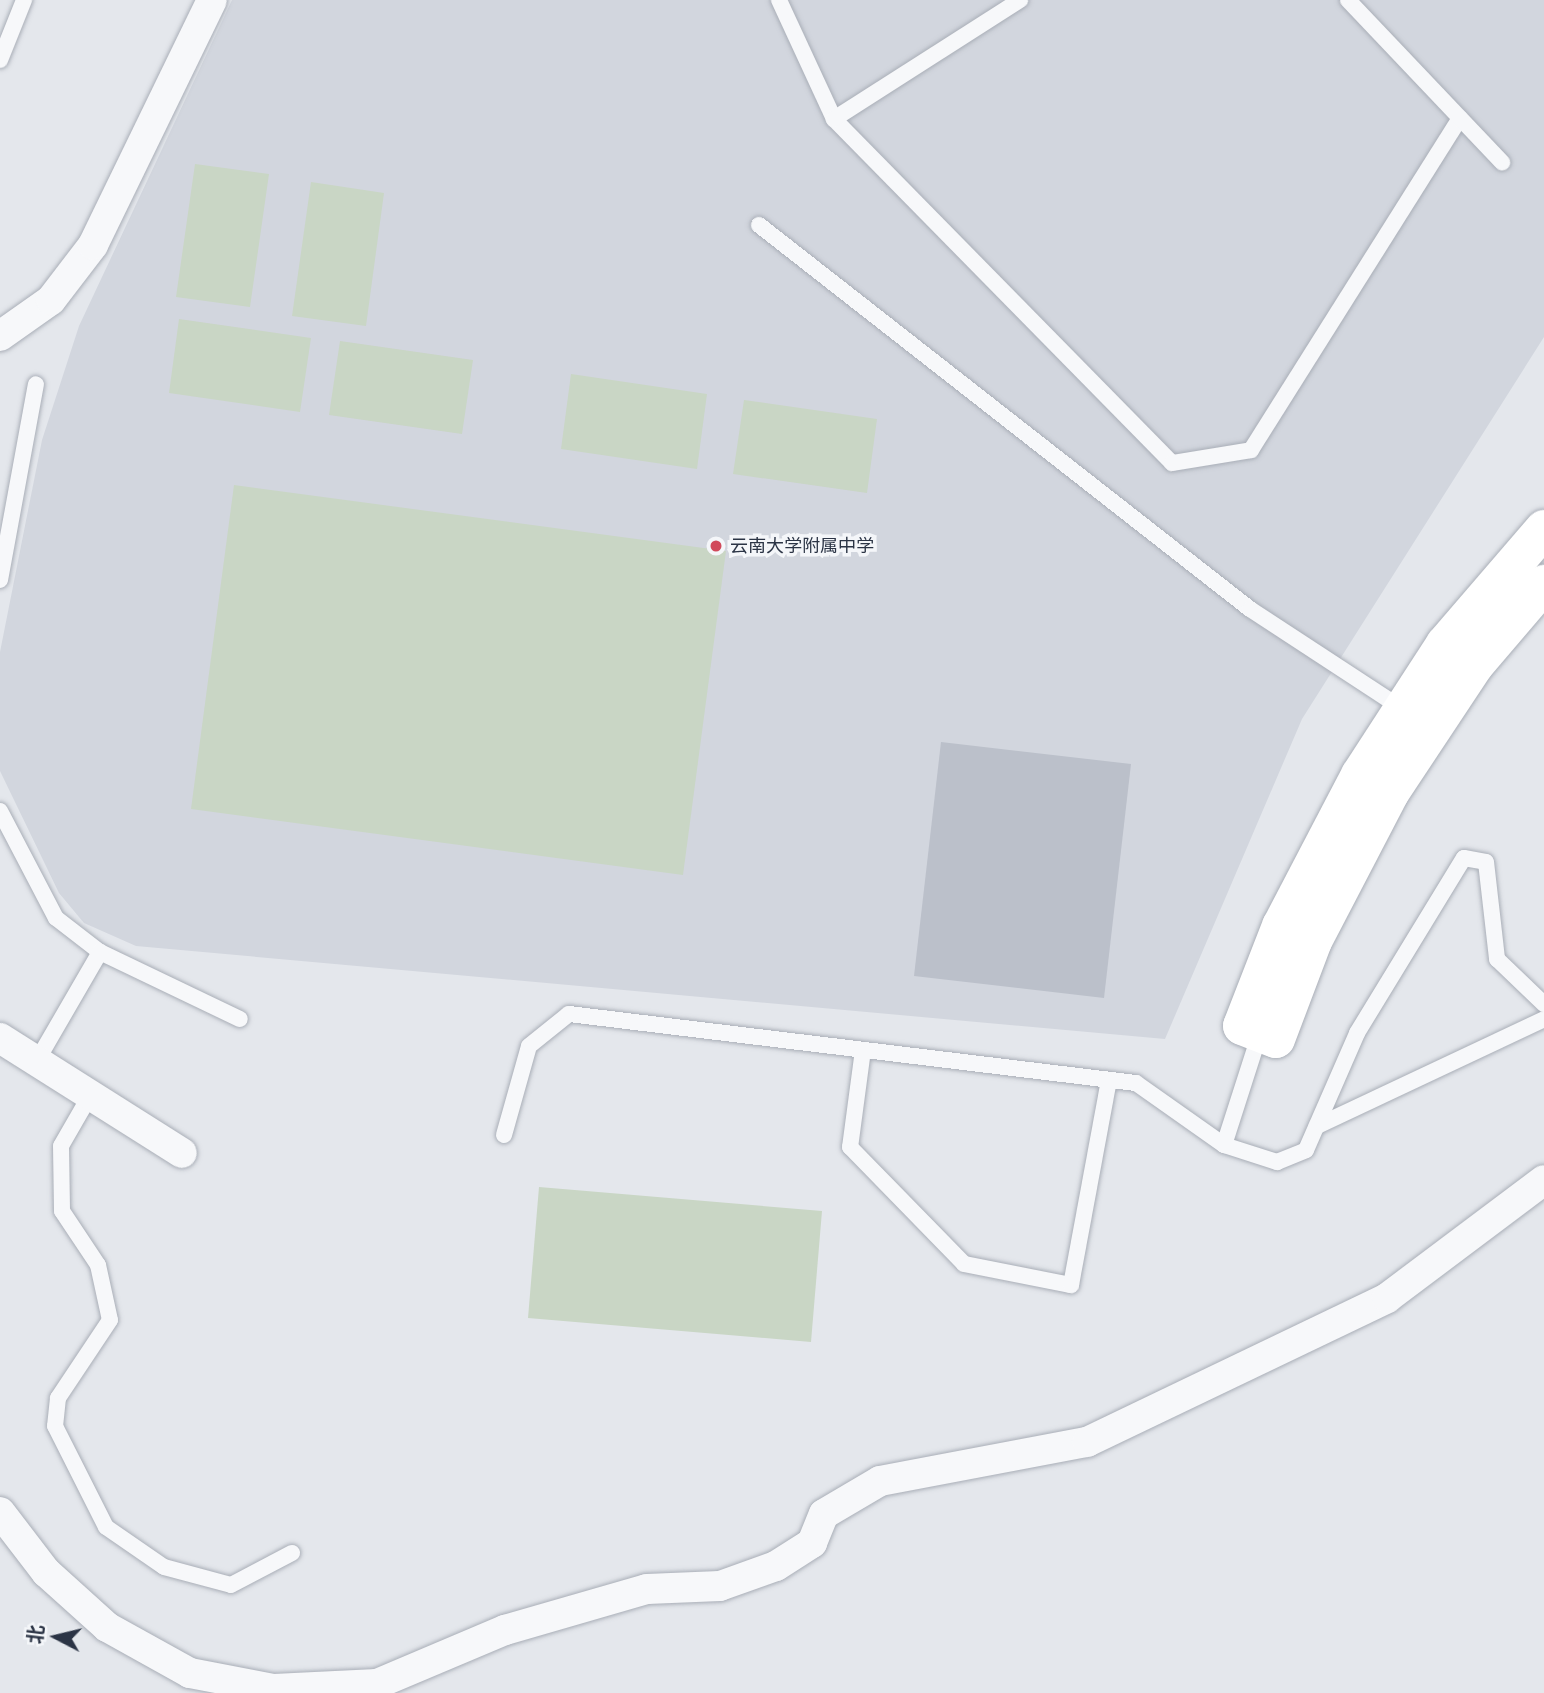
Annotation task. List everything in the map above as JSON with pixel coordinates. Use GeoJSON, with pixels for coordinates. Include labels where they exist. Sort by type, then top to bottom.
{"type":"FeatureCollection","features":[{"type":"Feature","properties":{"kind":"street"},"geometry":{"type":"LineString","coordinates":[[0,336],[51,300],[93,245],[212,0]]}},
{"type":"Feature","properties":{"kind":"street"},"geometry":{"type":"LineString","coordinates":[[1544,529],[1445,644],[1360,775],[1281,926],[1242,1026],[1276,1039],[1313,941],[1390,793],[1474,666],[1544,584]]}},
{"type":"Feature","properties":{"kind":"street"},"geometry":{"type":"LineString","coordinates":[[0,1038],[38,1059],[88,1099],[182,1153]]}},
{"type":"Feature","properties":{"kind":"street"},"geometry":{"type":"LineString","coordinates":[[0,1512],[46,1572],[107,1627],[190,1673],[274,1689],[377,1684],[505,1630],[647,1589],[720,1586],[776,1566],[812,1544],[824,1514],[880,1481],[1087,1442],[1387,1298],[1544,1180]]}},
{"type":"Feature","properties":{"kind":"lane"},"geometry":{"type":"LineString","coordinates":[[0,60],[24,0]]}},
{"type":"Feature","properties":{"kind":"lane"},"geometry":{"type":"LineString","coordinates":[[779,0],[834,119],[1172,463],[1251,450],[1460,118]]}},
{"type":"Feature","properties":{"kind":"lane"},"geometry":{"type":"LineString","coordinates":[[834,119],[1020,0]]}},
{"type":"Feature","properties":{"kind":"lane"},"geometry":{"type":"LineString","coordinates":[[1348,0],[1502,162]]}},
{"type":"Feature","properties":{"kind":"lane"},"geometry":{"type":"LineString","coordinates":[[760,225],[1250,609],[1403,709]]}},
{"type":"Feature","properties":{"kind":"lane"},"geometry":{"type":"LineString","coordinates":[[0,580],[36,384]]}},
{"type":"Feature","properties":{"kind":"lane"},"geometry":{"type":"LineString","coordinates":[[0,811],[56,918],[100,952],[240,1019]]}},
{"type":"Feature","properties":{"kind":"lane"},"geometry":{"type":"LineString","coordinates":[[504,1135],[529,1046],[569,1014],[1136,1083],[1224,1145],[1278,1162],[1306,1150],[1357,1033],[1464,858],[1486,862],[1497,959],[1544,1004]]}},
{"type":"Feature","properties":{"kind":"lane"},"geometry":{"type":"LineString","coordinates":[[38,1059],[100,952]]}},
{"type":"Feature","properties":{"kind":"lane"},"geometry":{"type":"LineString","coordinates":[[1317,1126],[1544,1019]]}},
{"type":"Feature","properties":{"kind":"lane"},"geometry":{"type":"LineString","coordinates":[[1224,1145],[1260,1033]]}},
{"type":"Feature","properties":{"kind":"lane"},"geometry":{"type":"LineString","coordinates":[[863,1050],[850,1147],[964,1264],[1071,1285],[1109,1080]]}},
{"type":"Feature","properties":{"kind":"lane"},"geometry":{"type":"LineString","coordinates":[[88,1099],[61,1146],[62,1211],[98,1265],[110,1320],[58,1398],[55,1426],[106,1527],[164,1567],[231,1585],[292,1553]]}},
{"type":"Feature","properties":{"kind":"shaded area","name":"云南大学附属中学"},"geometry":{"type":"Polygon","coordinates":[[[232,0],[1544,0],[1544,337],[1302,719],[1165,1039],[136,946],[84,923],[59,893],[0,771],[0,652],[42,440],[79,326],[232,0]]]}},
{"type":"Feature","properties":{"kind":"green space"},"geometry":{"type":"Polygon","coordinates":[[[195,164],[269,174],[250,307],[176,297],[195,164]]]}},
{"type":"Feature","properties":{"kind":"green space"},"geometry":{"type":"Polygon","coordinates":[[[311,182],[384,193],[366,326],[292,316],[311,182]]]}},
{"type":"Feature","properties":{"kind":"green space"},"geometry":{"type":"Polygon","coordinates":[[[179,319],[311,338],[300,412],[169,393],[179,319]]]}},
{"type":"Feature","properties":{"kind":"green space"},"geometry":{"type":"Polygon","coordinates":[[[340,341],[473,360],[462,434],[329,415],[340,341]]]}},
{"type":"Feature","properties":{"kind":"green space"},"geometry":{"type":"Polygon","coordinates":[[[571,374],[707,394],[697,469],[561,449],[571,374]]]}},
{"type":"Feature","properties":{"kind":"green space"},"geometry":{"type":"Polygon","coordinates":[[[744,400],[877,419],[867,493],[733,474],[744,400]]]}},
{"type":"Feature","properties":{"kind":"green space"},"geometry":{"type":"Polygon","coordinates":[[[234,485],[726,551],[683,875],[191,809],[234,485]]]}},
{"type":"Feature","properties":{"kind":"green space"},"geometry":{"type":"Polygon","coordinates":[[[539,1187],[822,1211],[811,1342],[528,1318],[539,1187]]]}},
{"type":"Feature","properties":{"kind":"building"},"geometry":{"type":"Polygon","coordinates":[[[941,742],[1131,764],[1104,998],[914,976],[941,742]]]}},
{"type":"Feature","properties":{"kind":"place","name":"云南大学附属中学"},"geometry":{"type":"Point","coordinates":[716,546]}}]}
